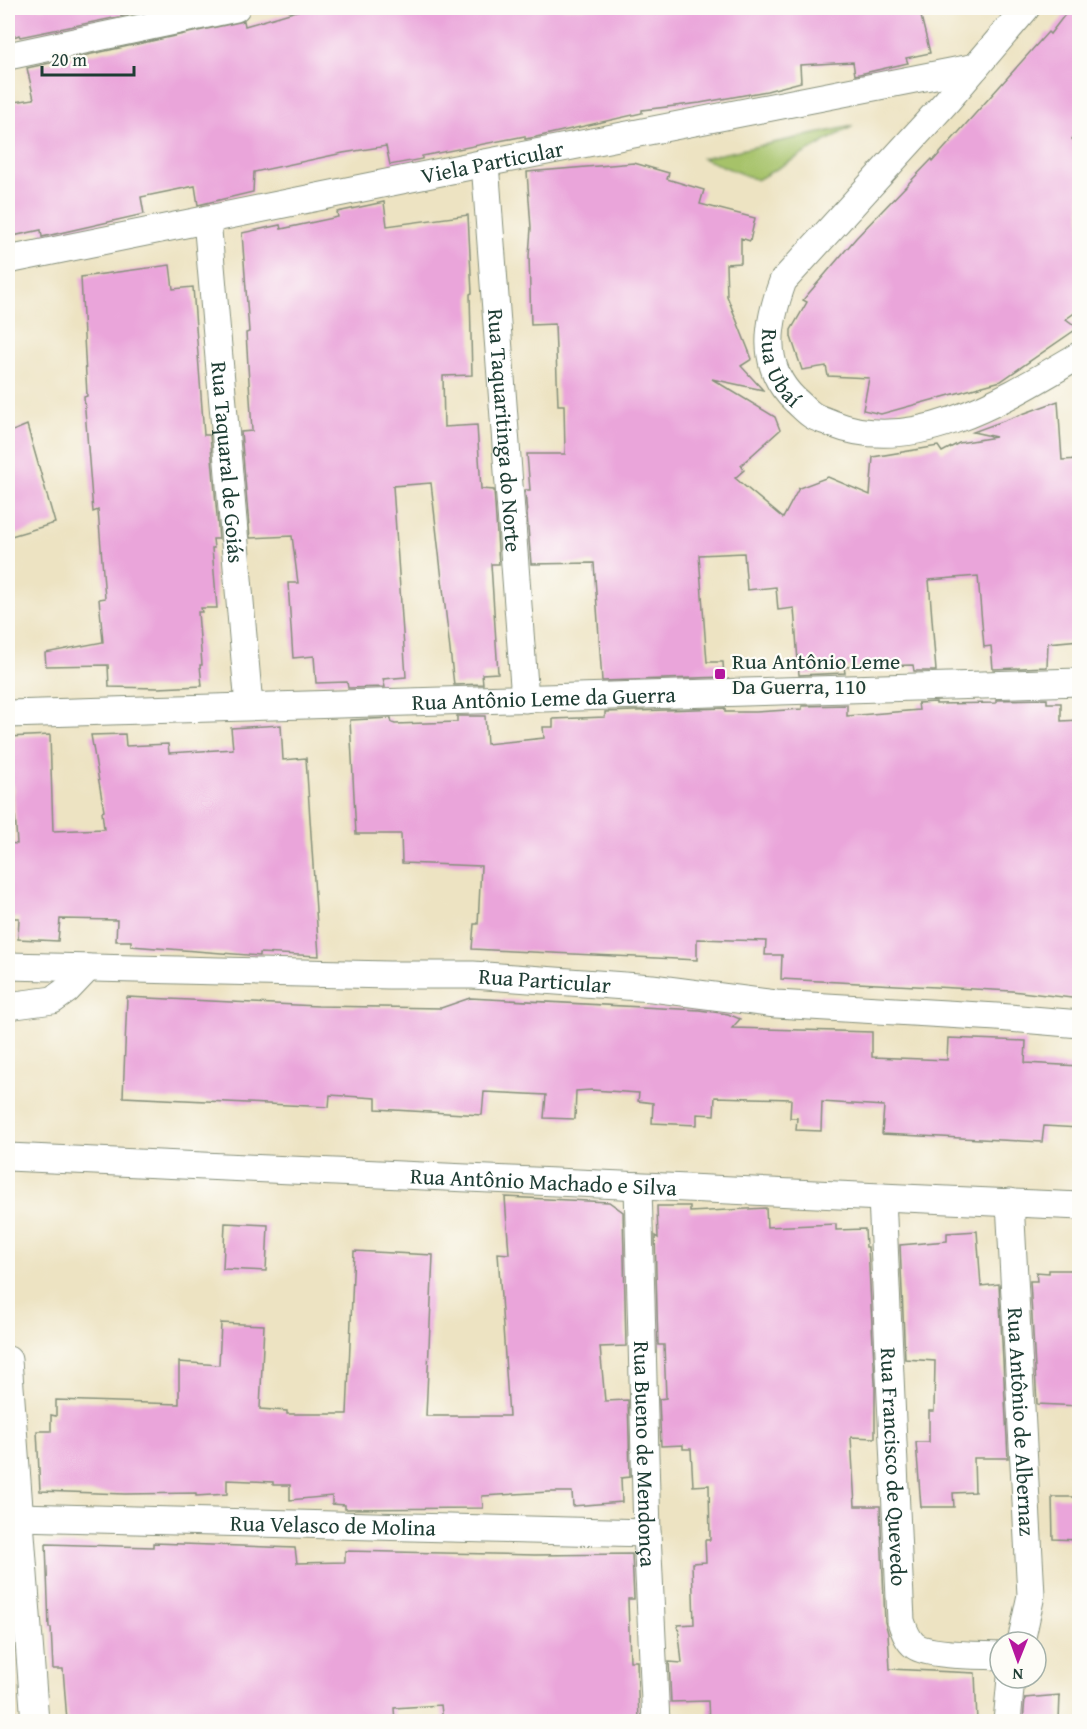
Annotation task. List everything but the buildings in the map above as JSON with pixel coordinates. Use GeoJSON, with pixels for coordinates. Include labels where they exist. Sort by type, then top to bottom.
{"type":"FeatureCollection","features":[{"type":"Feature","properties":{"kind":"street"},"geometry":{"type":"LineString","coordinates":[[8,56],[236,8]]}},
{"type":"Feature","properties":{"kind":"street","name":"Rua Ubaí"},"geometry":{"type":"LineString","coordinates":[[1026,8],[976,67],[783,281],[773,309],[769,336],[773,365],[787,392],[812,415],[852,432],[904,433],[954,421],[1026,387],[1080,355]]}},
{"type":"Feature","properties":{"kind":"street","name":"Viela Particular"},"geometry":{"type":"LineString","coordinates":[[8,260],[485,163],[976,67]]}},
{"type":"Feature","properties":{"kind":"street","name":"Rua Taquaritinga do Norte"},"geometry":{"type":"LineString","coordinates":[[485,163],[525,699]]}},
{"type":"Feature","properties":{"kind":"street","name":"Rua Taquaral de Goiás"},"geometry":{"type":"LineString","coordinates":[[207,219],[249,706]]}},
{"type":"Feature","properties":{"kind":"street","name":"Rua Antônio Leme da Guerra"},"geometry":{"type":"LineString","coordinates":[[8,714],[1080,682]]}},
{"type":"Feature","properties":{"kind":"street","name":"Rua Particular"},"geometry":{"type":"LineString","coordinates":[[8,966],[377,975],[473,975],[652,988],[776,1004],[1080,1024]]}},
{"type":"Feature","properties":{"kind":"street"},"geometry":{"type":"LineString","coordinates":[[8,1006],[53,1000],[67,990],[88,968]]}},
{"type":"Feature","properties":{"kind":"street","name":"Rua Antônio Machado e Silva"},"geometry":{"type":"LineString","coordinates":[[8,1157],[1080,1206]]}},
{"type":"Feature","properties":{"kind":"street","name":"Rua Bueno de Mendonça"},"geometry":{"type":"LineString","coordinates":[[638,1186],[646,1533],[656,1722]]}},
{"type":"Feature","properties":{"kind":"street","name":"Rua Francisco de Quevedo"},"geometry":{"type":"LineString","coordinates":[[882,1197],[901,1621],[906,1635],[915,1646],[930,1652],[988,1655]]}},
{"type":"Feature","properties":{"kind":"street","name":"Rua Antônio de Albernaz"},"geometry":{"type":"LineString","coordinates":[[1010,1202],[1031,1595],[1026,1630]]}},
{"type":"Feature","properties":{"kind":"street"},"geometry":{"type":"LineString","coordinates":[[8,1360],[35,1722]]}},
{"type":"Feature","properties":{"kind":"street","name":"Rua Velasco de Molina"},"geometry":{"type":"LineString","coordinates":[[18,1517],[646,1533]]}},
{"type":"Feature","properties":{"kind":"street"},"geometry":{"type":"LineString","coordinates":[[1007,1722],[1010,1690]]}},
{"type":"Feature","properties":{"kind":"green space"},"geometry":{"type":"Polygon","coordinates":[[[853,126],[757,180],[702,158],[853,126]]]}},
{"type":"Feature","properties":{"kind":"place","name":"Rua Antônio Leme Da Guerra, 110"},"geometry":{"type":"Point","coordinates":[720,674]}}]}
